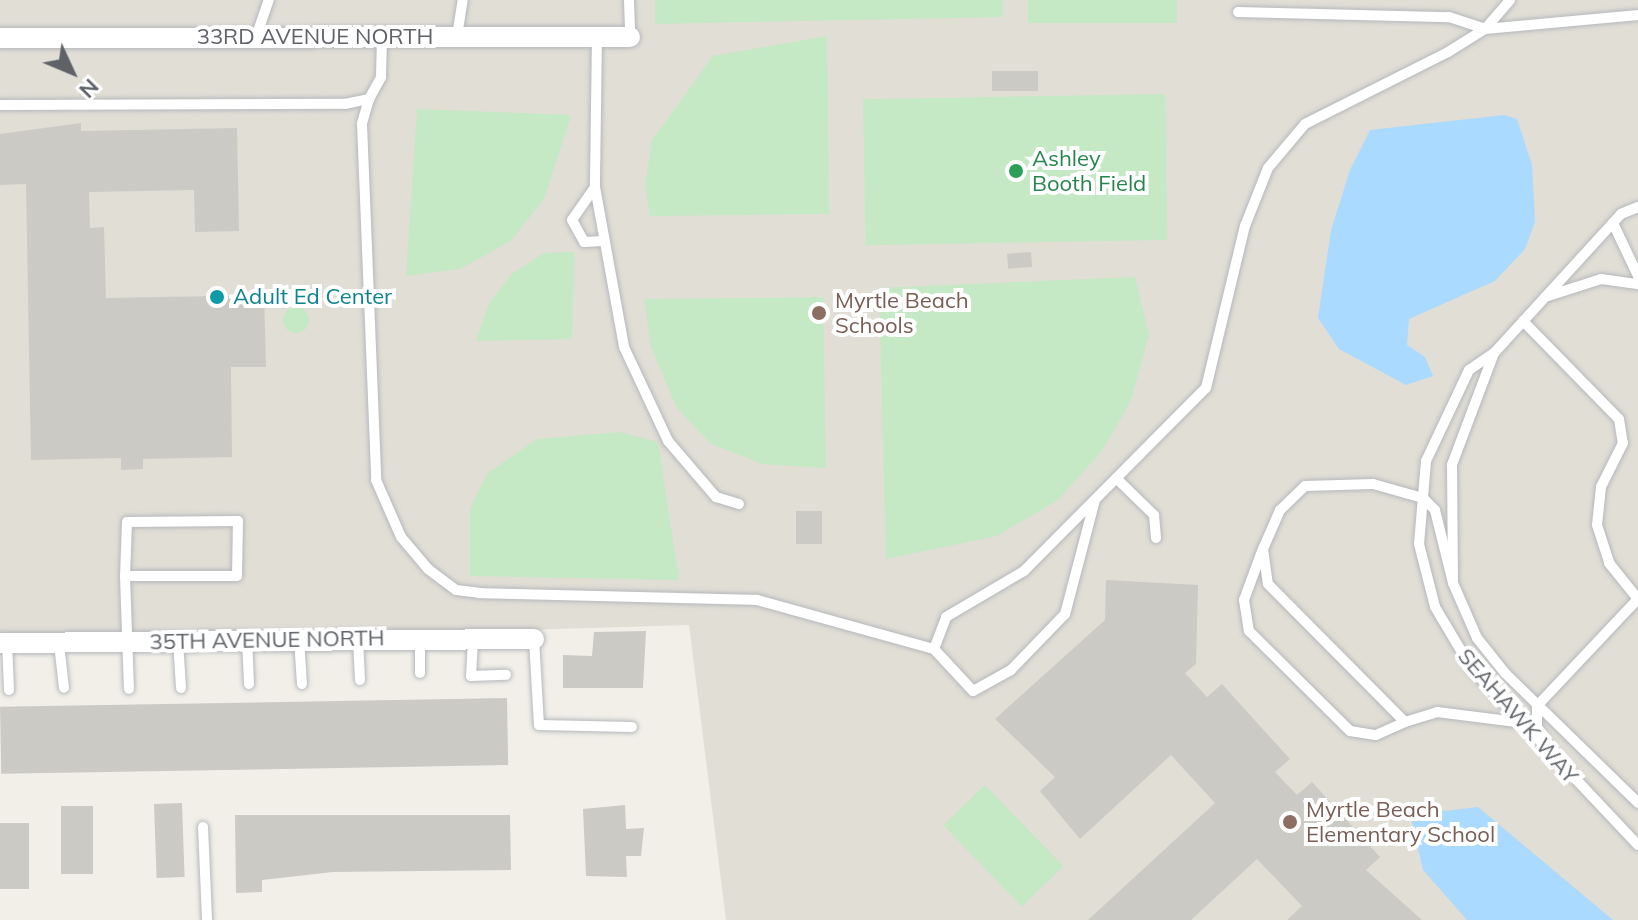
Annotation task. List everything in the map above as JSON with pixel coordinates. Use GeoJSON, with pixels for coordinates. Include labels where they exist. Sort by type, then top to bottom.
{"type":"FeatureCollection","features":[{"type":"Feature","properties":{"kind":"street","name":"33RD AVENUE NORTH"},"geometry":{"type":"LineString","coordinates":[[0,38],[630,37]]}},
{"type":"Feature","properties":{"kind":"street","name":"35TH AVENUE NORTH"},"geometry":{"type":"LineString","coordinates":[[3,642],[129,644],[299,637],[534,639]]}},
{"type":"Feature","properties":{"kind":"lane"},"geometry":{"type":"LineString","coordinates":[[256,37],[269,0]]}},
{"type":"Feature","properties":{"kind":"lane"},"geometry":{"type":"LineString","coordinates":[[457,36],[463,0]]}},
{"type":"Feature","properties":{"kind":"lane"},"geometry":{"type":"LineString","coordinates":[[629,0],[630,37]]}},
{"type":"Feature","properties":{"kind":"lane"},"geometry":{"type":"LineString","coordinates":[[934,649],[946,617],[981,603],[1024,571],[1206,388],[1245,226],[1268,168],[1305,124],[1485,29],[1510,0]]}},
{"type":"Feature","properties":{"kind":"lane"},"geometry":{"type":"LineString","coordinates":[[1238,12],[1449,17],[1485,29],[1638,15]]}},
{"type":"Feature","properties":{"kind":"lane"},"geometry":{"type":"LineString","coordinates":[[382,36],[381,77],[369,99],[362,124],[376,480],[401,537],[428,569],[456,590],[757,600],[934,649],[973,691],[1011,670],[1065,614],[1095,500]]}},
{"type":"Feature","properties":{"kind":"lane"},"geometry":{"type":"LineString","coordinates":[[597,36],[595,187],[624,347],[644,400],[716,497],[739,504]]}},
{"type":"Feature","properties":{"kind":"lane"},"geometry":{"type":"LineString","coordinates":[[0,105],[369,99]]}},
{"type":"Feature","properties":{"kind":"lane"},"geometry":{"type":"LineString","coordinates":[[595,187],[572,220],[584,242],[603,241]]}},
{"type":"Feature","properties":{"kind":"lane","name":"SEAHAWK WAY"},"geometry":{"type":"LineString","coordinates":[[1636,838],[1516,722],[1465,660],[1435,607],[1419,544],[1426,461],[1452,397],[1469,370],[1494,353],[1613,223],[1638,207]]}},
{"type":"Feature","properties":{"kind":"lane"},"geometry":{"type":"LineString","coordinates":[[1613,223],[1638,276]]}},
{"type":"Feature","properties":{"kind":"lane"},"geometry":{"type":"LineString","coordinates":[[1543,298],[1601,279],[1638,284]]}},
{"type":"Feature","properties":{"kind":"lane"},"geometry":{"type":"LineString","coordinates":[[1523,321],[1619,419],[1623,443],[1601,487],[1597,525],[1609,563],[1638,599],[1537,706],[1537,727],[1558,762]]}},
{"type":"Feature","properties":{"kind":"lane","name":"SEAHAWK WAY"},"geometry":{"type":"LineString","coordinates":[[1494,353],[1452,465],[1453,583],[1477,638],[1537,706],[1638,803]]}},
{"type":"Feature","properties":{"kind":"lane"},"geometry":{"type":"LineString","coordinates":[[1117,479],[1154,515],[1156,538]]}},
{"type":"Feature","properties":{"kind":"lane"},"geometry":{"type":"LineString","coordinates":[[1453,583],[1435,510],[1423,498],[1373,484],[1305,486],[1280,510],[1244,600],[1249,631],[1350,731],[1376,735],[1437,712],[1516,722]]}},
{"type":"Feature","properties":{"kind":"lane"},"geometry":{"type":"LineString","coordinates":[[125,576],[237,576],[238,521],[127,522],[125,576],[129,689]]}},
{"type":"Feature","properties":{"kind":"lane"},"geometry":{"type":"LineString","coordinates":[[1263,549],[1268,584],[1405,722]]}},
{"type":"Feature","properties":{"kind":"lane"},"geometry":{"type":"LineString","coordinates":[[299,637],[302,684]]}},
{"type":"Feature","properties":{"kind":"lane"},"geometry":{"type":"LineString","coordinates":[[358,637],[360,680]]}},
{"type":"Feature","properties":{"kind":"lane"},"geometry":{"type":"LineString","coordinates":[[420,637],[420,673]]}},
{"type":"Feature","properties":{"kind":"lane"},"geometry":{"type":"LineString","coordinates":[[473,637],[471,676],[506,675]]}},
{"type":"Feature","properties":{"kind":"lane"},"geometry":{"type":"LineString","coordinates":[[247,638],[249,684]]}},
{"type":"Feature","properties":{"kind":"lane"},"geometry":{"type":"LineString","coordinates":[[534,639],[539,725],[632,727]]}},
{"type":"Feature","properties":{"kind":"lane"},"geometry":{"type":"LineString","coordinates":[[178,641],[181,688]]}},
{"type":"Feature","properties":{"kind":"lane"},"geometry":{"type":"LineString","coordinates":[[3,642],[9,690]]}},
{"type":"Feature","properties":{"kind":"lane"},"geometry":{"type":"LineString","coordinates":[[59,644],[64,688]]}},
{"type":"Feature","properties":{"kind":"lane"},"geometry":{"type":"LineString","coordinates":[[203,827],[207,920]]}},
{"type":"Feature","properties":{"kind":"shaded area","name":"Myrtle Beach Schools"},"geometry":{"type":"Polygon","coordinates":[[[0,0],[1638,0],[1638,920],[726,920],[689,625],[0,646],[0,0]]]}},
{"type":"Feature","properties":{"kind":"green space"},"geometry":{"type":"Polygon","coordinates":[[[655,0],[1003,0],[1003,17],[655,24],[655,0]]]}},
{"type":"Feature","properties":{"kind":"green space"},"geometry":{"type":"Polygon","coordinates":[[[1028,0],[1177,0],[1177,23],[1028,23],[1028,0]]]}},
{"type":"Feature","properties":{"kind":"green space"},"geometry":{"type":"Polygon","coordinates":[[[827,36],[829,214],[650,216],[645,187],[652,140],[713,56],[827,36]]]}},
{"type":"Feature","properties":{"kind":"green space","name":"Ashley Booth Field"},"geometry":{"type":"Polygon","coordinates":[[[1165,94],[1168,240],[866,245],[863,99],[1165,94]]]}},
{"type":"Feature","properties":{"kind":"green space"},"geometry":{"type":"Polygon","coordinates":[[[417,109],[571,115],[545,197],[511,241],[460,269],[406,276],[417,109]]]}},
{"type":"Feature","properties":{"kind":"green space"},"geometry":{"type":"Polygon","coordinates":[[[574,252],[572,339],[476,341],[489,303],[513,273],[544,253],[574,252]]]}},
{"type":"Feature","properties":{"kind":"green space"},"geometry":{"type":"Polygon","coordinates":[[[1135,277],[1149,335],[1130,403],[1101,452],[1058,500],[997,536],[886,559],[879,288],[1135,277]]]}},
{"type":"Feature","properties":{"kind":"green space"},"geometry":{"type":"Polygon","coordinates":[[[823,297],[826,468],[762,464],[711,444],[677,408],[651,347],[644,299],[823,297]]]}},
{"type":"Feature","properties":{"kind":"green space"},"geometry":{"type":"Polygon","coordinates":[[[296,307],[305,311],[309,320],[305,329],[296,333],[287,329],[283,320],[287,311],[296,307]]]}},
{"type":"Feature","properties":{"kind":"green space"},"geometry":{"type":"Polygon","coordinates":[[[620,432],[658,442],[679,580],[470,576],[470,508],[488,473],[537,439],[620,432]]]}},
{"type":"Feature","properties":{"kind":"green space"},"geometry":{"type":"Polygon","coordinates":[[[985,785],[1063,866],[1022,907],[943,825],[985,785]]]}},
{"type":"Feature","properties":{"kind":"water"},"geometry":{"type":"Polygon","coordinates":[[[1504,115],[1517,119],[1532,165],[1535,222],[1525,249],[1495,281],[1409,319],[1407,345],[1425,357],[1433,376],[1406,385],[1339,349],[1318,318],[1331,230],[1350,170],[1370,130],[1504,115]]]}},
{"type":"Feature","properties":{"kind":"water"},"geometry":{"type":"Polygon","coordinates":[[[1417,802],[1445,811],[1478,807],[1613,920],[1467,920],[1423,870],[1412,823],[1417,802]]]}},
{"type":"Feature","properties":{"kind":"building"},"geometry":{"type":"Polygon","coordinates":[[[992,71],[1038,71],[1038,91],[992,91],[992,71]]]}},
{"type":"Feature","properties":{"kind":"building","name":"Adult Ed Center"},"geometry":{"type":"Polygon","coordinates":[[[81,123],[81,131],[237,128],[239,231],[195,232],[194,190],[89,192],[90,228],[104,227],[106,298],[264,295],[266,367],[231,367],[232,457],[143,459],[143,469],[121,470],[121,458],[31,460],[26,184],[0,185],[0,134],[81,123]]]}},
{"type":"Feature","properties":{"kind":"building"},"geometry":{"type":"Polygon","coordinates":[[[1031,252],[1032,267],[1008,269],[1007,254],[1031,252]]]}},
{"type":"Feature","properties":{"kind":"building"},"geometry":{"type":"Polygon","coordinates":[[[796,511],[822,511],[822,544],[796,544],[796,511]]]}},
{"type":"Feature","properties":{"kind":"building","name":"Myrtle Beach Elementary School"},"geometry":{"type":"Polygon","coordinates":[[[1106,580],[1198,585],[1196,664],[1185,673],[1207,697],[1222,684],[1290,759],[1275,772],[1297,795],[1312,782],[1380,857],[1366,870],[1422,920],[1287,920],[1302,906],[1257,859],[1191,920],[1088,920],[1215,803],[1171,755],[1080,839],[1040,791],[1055,777],[995,719],[1105,620],[1106,580]]]}},
{"type":"Feature","properties":{"kind":"building"},"geometry":{"type":"Polygon","coordinates":[[[646,631],[643,688],[563,688],[563,655],[592,656],[594,632],[646,631]]]}},
{"type":"Feature","properties":{"kind":"building"},"geometry":{"type":"Polygon","coordinates":[[[507,698],[508,765],[1,774],[0,707],[507,698]]]}},
{"type":"Feature","properties":{"kind":"building"},"geometry":{"type":"Polygon","coordinates":[[[182,803],[185,877],[157,878],[154,804],[182,803]]]}},
{"type":"Feature","properties":{"kind":"building"},"geometry":{"type":"Polygon","coordinates":[[[625,805],[626,829],[644,828],[641,856],[626,856],[627,877],[586,876],[583,809],[625,805]]]}},
{"type":"Feature","properties":{"kind":"building"},"geometry":{"type":"Polygon","coordinates":[[[61,806],[93,806],[93,874],[61,874],[61,806]]]}},
{"type":"Feature","properties":{"kind":"building"},"geometry":{"type":"Polygon","coordinates":[[[235,815],[510,815],[511,870],[333,872],[262,880],[262,892],[236,893],[235,815]]]}},
{"type":"Feature","properties":{"kind":"building"},"geometry":{"type":"Polygon","coordinates":[[[0,823],[29,823],[29,889],[0,889],[0,823]]]}},
{"type":"Feature","properties":{"kind":"place","name":"Ashley Booth Field"},"geometry":{"type":"Point","coordinates":[1016,171]}},
{"type":"Feature","properties":{"kind":"place","name":"Adult Ed Center"},"geometry":{"type":"Point","coordinates":[217,297]}},
{"type":"Feature","properties":{"kind":"place","name":"Myrtle Beach Schools"},"geometry":{"type":"Point","coordinates":[819,313]}},
{"type":"Feature","properties":{"kind":"place","name":"Myrtle Beach Elementary School"},"geometry":{"type":"Point","coordinates":[1290,822]}}]}
